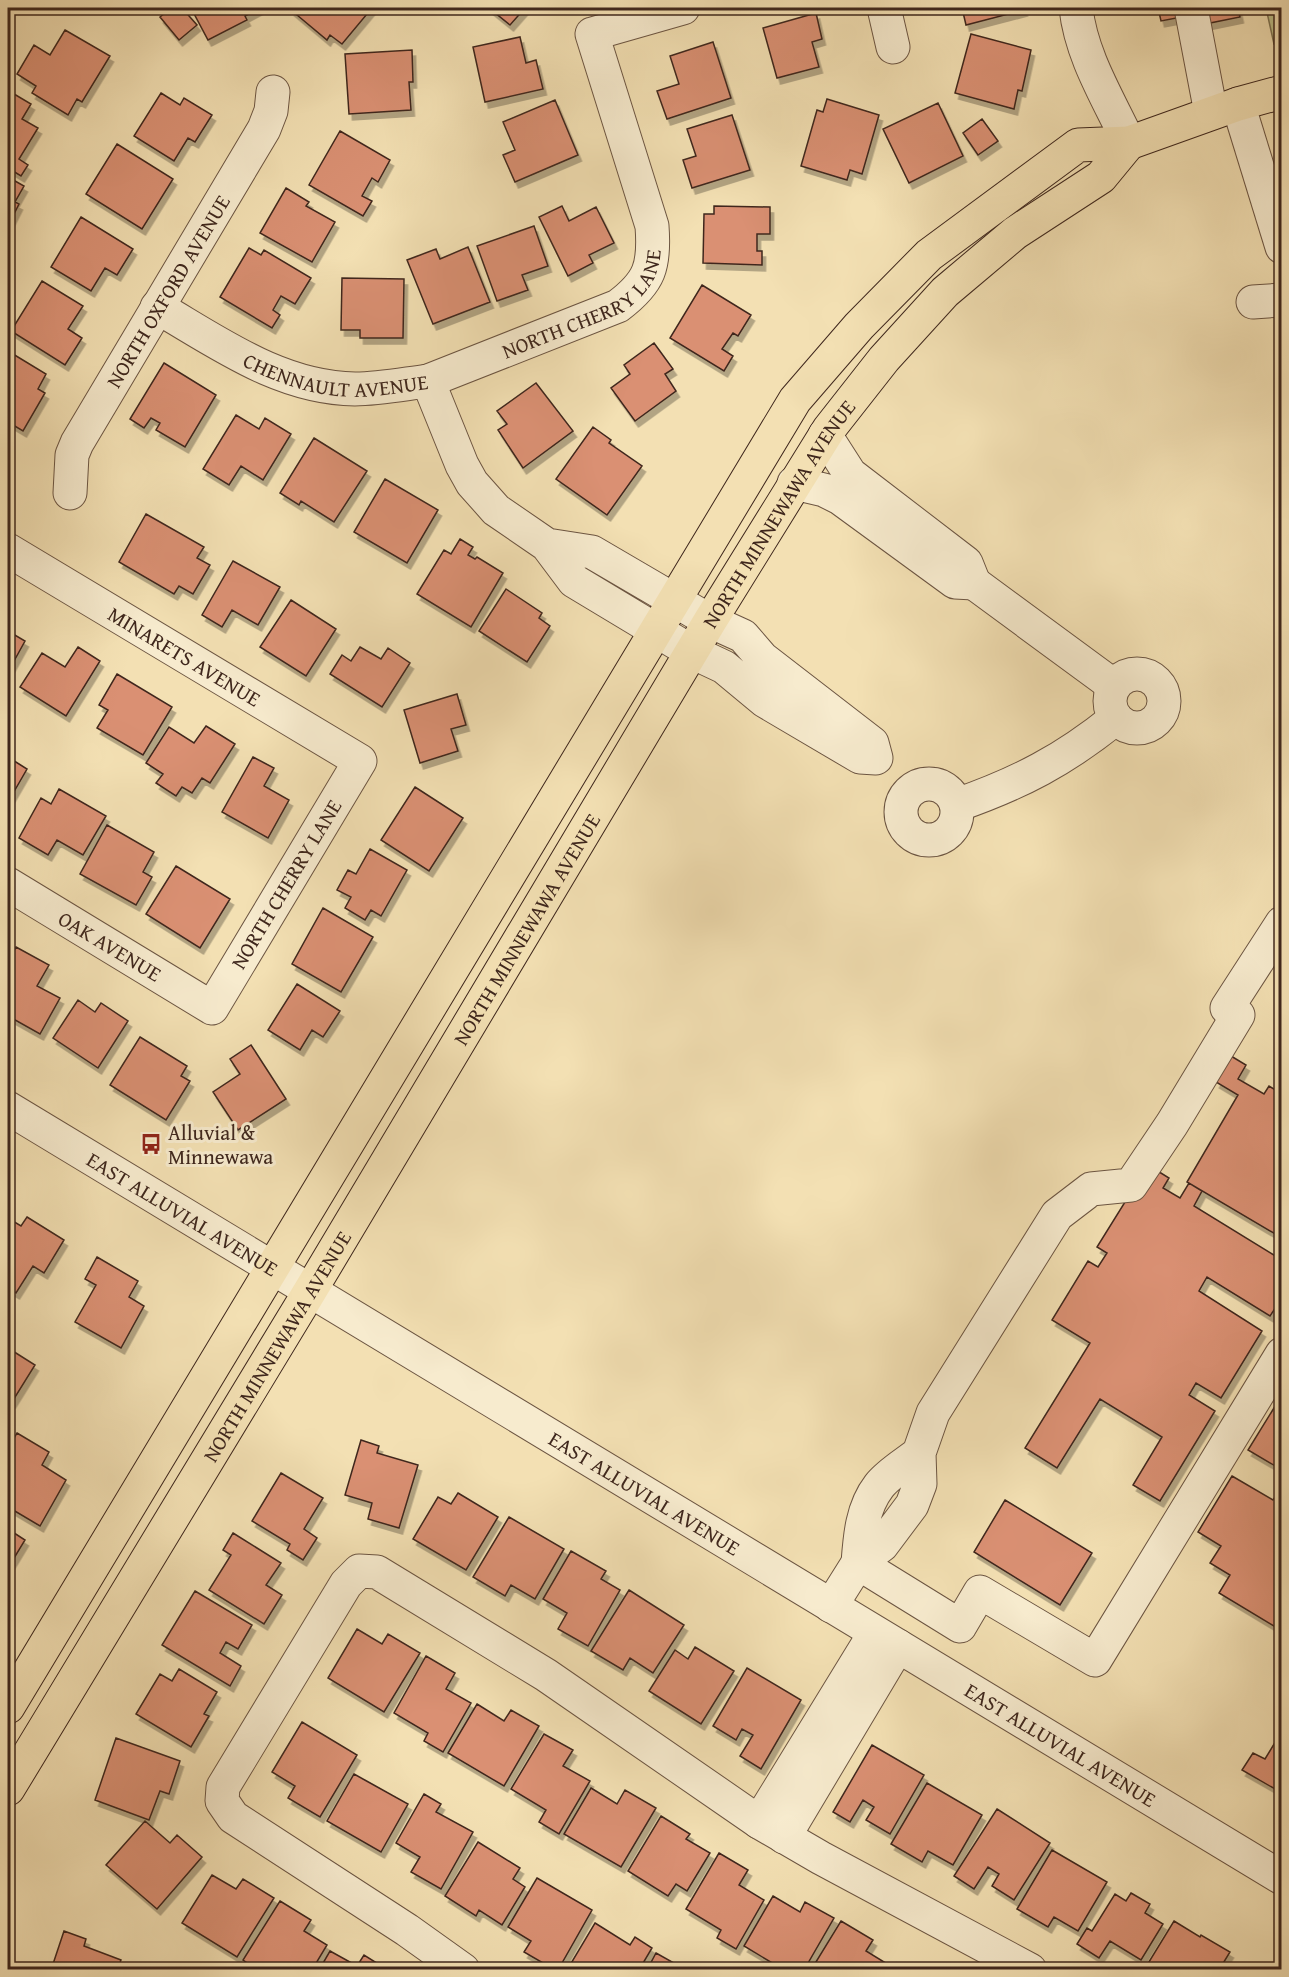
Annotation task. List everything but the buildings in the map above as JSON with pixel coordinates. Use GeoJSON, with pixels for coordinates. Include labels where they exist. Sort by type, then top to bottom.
{"type":"FeatureCollection","features":[{"type":"Feature","properties":{"kind":"main road"},"geometry":{"type":"LineString","coordinates":[[1129,143],[1281,92]]}},
{"type":"Feature","properties":{"kind":"main road","name":"NORTH MINNEWAWA AVENUE"},"geometry":{"type":"LineString","coordinates":[[8,1789],[310,1291],[710,621],[825,435],[884,359],[945,292],[1015,233],[1101,177],[1129,143]]}},
{"type":"Feature","properties":{"kind":"main road","name":"NORTH MINNEWAWA AVENUE"},"geometry":{"type":"LineString","coordinates":[[8,1707],[795,400],[859,326],[929,255],[1078,145],[1129,143]]}},
{"type":"Feature","properties":{"kind":"street","name":"NORTH CHERRY LANE"},"geometry":{"type":"LineString","coordinates":[[428,381],[618,306],[636,292],[649,273],[654,249],[652,226],[592,34],[682,8]]}},
{"type":"Feature","properties":{"kind":"street"},"geometry":{"type":"LineString","coordinates":[[884,8],[893,47]]}},
{"type":"Feature","properties":{"kind":"street"},"geometry":{"type":"LineString","coordinates":[[1076,8],[1078,26],[1089,60],[1129,143]]}},
{"type":"Feature","properties":{"kind":"street"},"geometry":{"type":"LineString","coordinates":[[1191,8],[1225,109],[1281,247]]}},
{"type":"Feature","properties":{"kind":"street","name":"NORTH OXFORD AVENUE"},"geometry":{"type":"LineString","coordinates":[[70,494],[72,455],[77,443],[264,129],[271,111],[273,92]]}},
{"type":"Feature","properties":{"kind":"street","name":"CHENNAULT AVENUE"},"geometry":{"type":"LineString","coordinates":[[158,307],[257,365],[311,384],[356,389],[428,381],[462,465],[472,483],[496,510],[547,545],[574,581],[692,652],[724,667],[765,701],[791,699]]}},
{"type":"Feature","properties":{"kind":"street"},"geometry":{"type":"LineString","coordinates":[[825,435],[850,474],[966,563],[974,583],[1114,686]]}},
{"type":"Feature","properties":{"kind":"street"},"geometry":{"type":"LineString","coordinates":[[794,483],[824,490],[840,498],[954,582],[974,583]]}},
{"type":"Feature","properties":{"kind":"street","name":"CHENNAULT AVENUE"},"geometry":{"type":"LineString","coordinates":[[547,545],[592,552],[710,621],[743,636],[791,699]]}},
{"type":"Feature","properties":{"kind":"street","name":"MINARETS AVENUE"},"geometry":{"type":"LineString","coordinates":[[8,550],[360,761]]}},
{"type":"Feature","properties":{"kind":"street"},"geometry":{"type":"LineString","coordinates":[[1145,674],[1160,685],[1165,702],[1159,718],[1145,728],[1129,727],[1116,718],[1110,703],[1114,686],[1128,675],[1145,674]]}},
{"type":"Feature","properties":{"kind":"street"},"geometry":{"type":"LineString","coordinates":[[791,699],[860,757],[876,758],[894,772],[910,791]]}},
{"type":"Feature","properties":{"kind":"street"},"geometry":{"type":"LineString","coordinates":[[957,805],[1007,786],[1055,763],[1087,742],[1116,718]]}},
{"type":"Feature","properties":{"kind":"street","name":"NORTH CHERRY LANE"},"geometry":{"type":"LineString","coordinates":[[212,1008],[360,761]]}},
{"type":"Feature","properties":{"kind":"street"},"geometry":{"type":"LineString","coordinates":[[937,785],[946,789],[953,796],[957,805],[956,821],[947,835],[929,841],[919,839],[905,827],[901,818],[904,799],[918,786],[937,785]]}},
{"type":"Feature","properties":{"kind":"street","name":"OAK AVENUE"},"geometry":{"type":"LineString","coordinates":[[8,884],[212,1008]]}},
{"type":"Feature","properties":{"kind":"street"},"geometry":{"type":"LineString","coordinates":[[831,1606],[858,1563],[860,1533],[866,1510],[879,1485],[919,1453],[933,1413],[1057,1215],[1091,1189],[1131,1185],[1172,1124],[1281,923]]}},
{"type":"Feature","properties":{"kind":"street","name":"EAST ALLUVIAL AVENUE"},"geometry":{"type":"LineString","coordinates":[[8,1108],[1281,1878]]}},
{"type":"Feature","properties":{"kind":"street"},"geometry":{"type":"LineString","coordinates":[[858,1563],[960,1626],[981,1592],[1095,1660],[1281,1354]]}},
{"type":"Feature","properties":{"kind":"street"},"geometry":{"type":"LineString","coordinates":[[463,1970],[407,1930],[233,1816],[222,1801],[223,1787],[346,1584],[359,1571],[377,1572],[546,1675],[771,1829],[1030,1970]]}},
{"type":"Feature","properties":{"kind":"street"},"geometry":{"type":"LineString","coordinates":[[771,1829],[887,1640]]}},
{"type":"Feature","properties":{"kind":"green space"},"geometry":{"type":"Polygon","coordinates":[[[1266,8],[1281,8],[1281,42],[1274,44],[1266,8]]]}},
{"type":"Feature","properties":{"kind":"place","name":"Alluvial & Minnewawa"},"geometry":{"type":"Point","coordinates":[151,1144]}}]}
